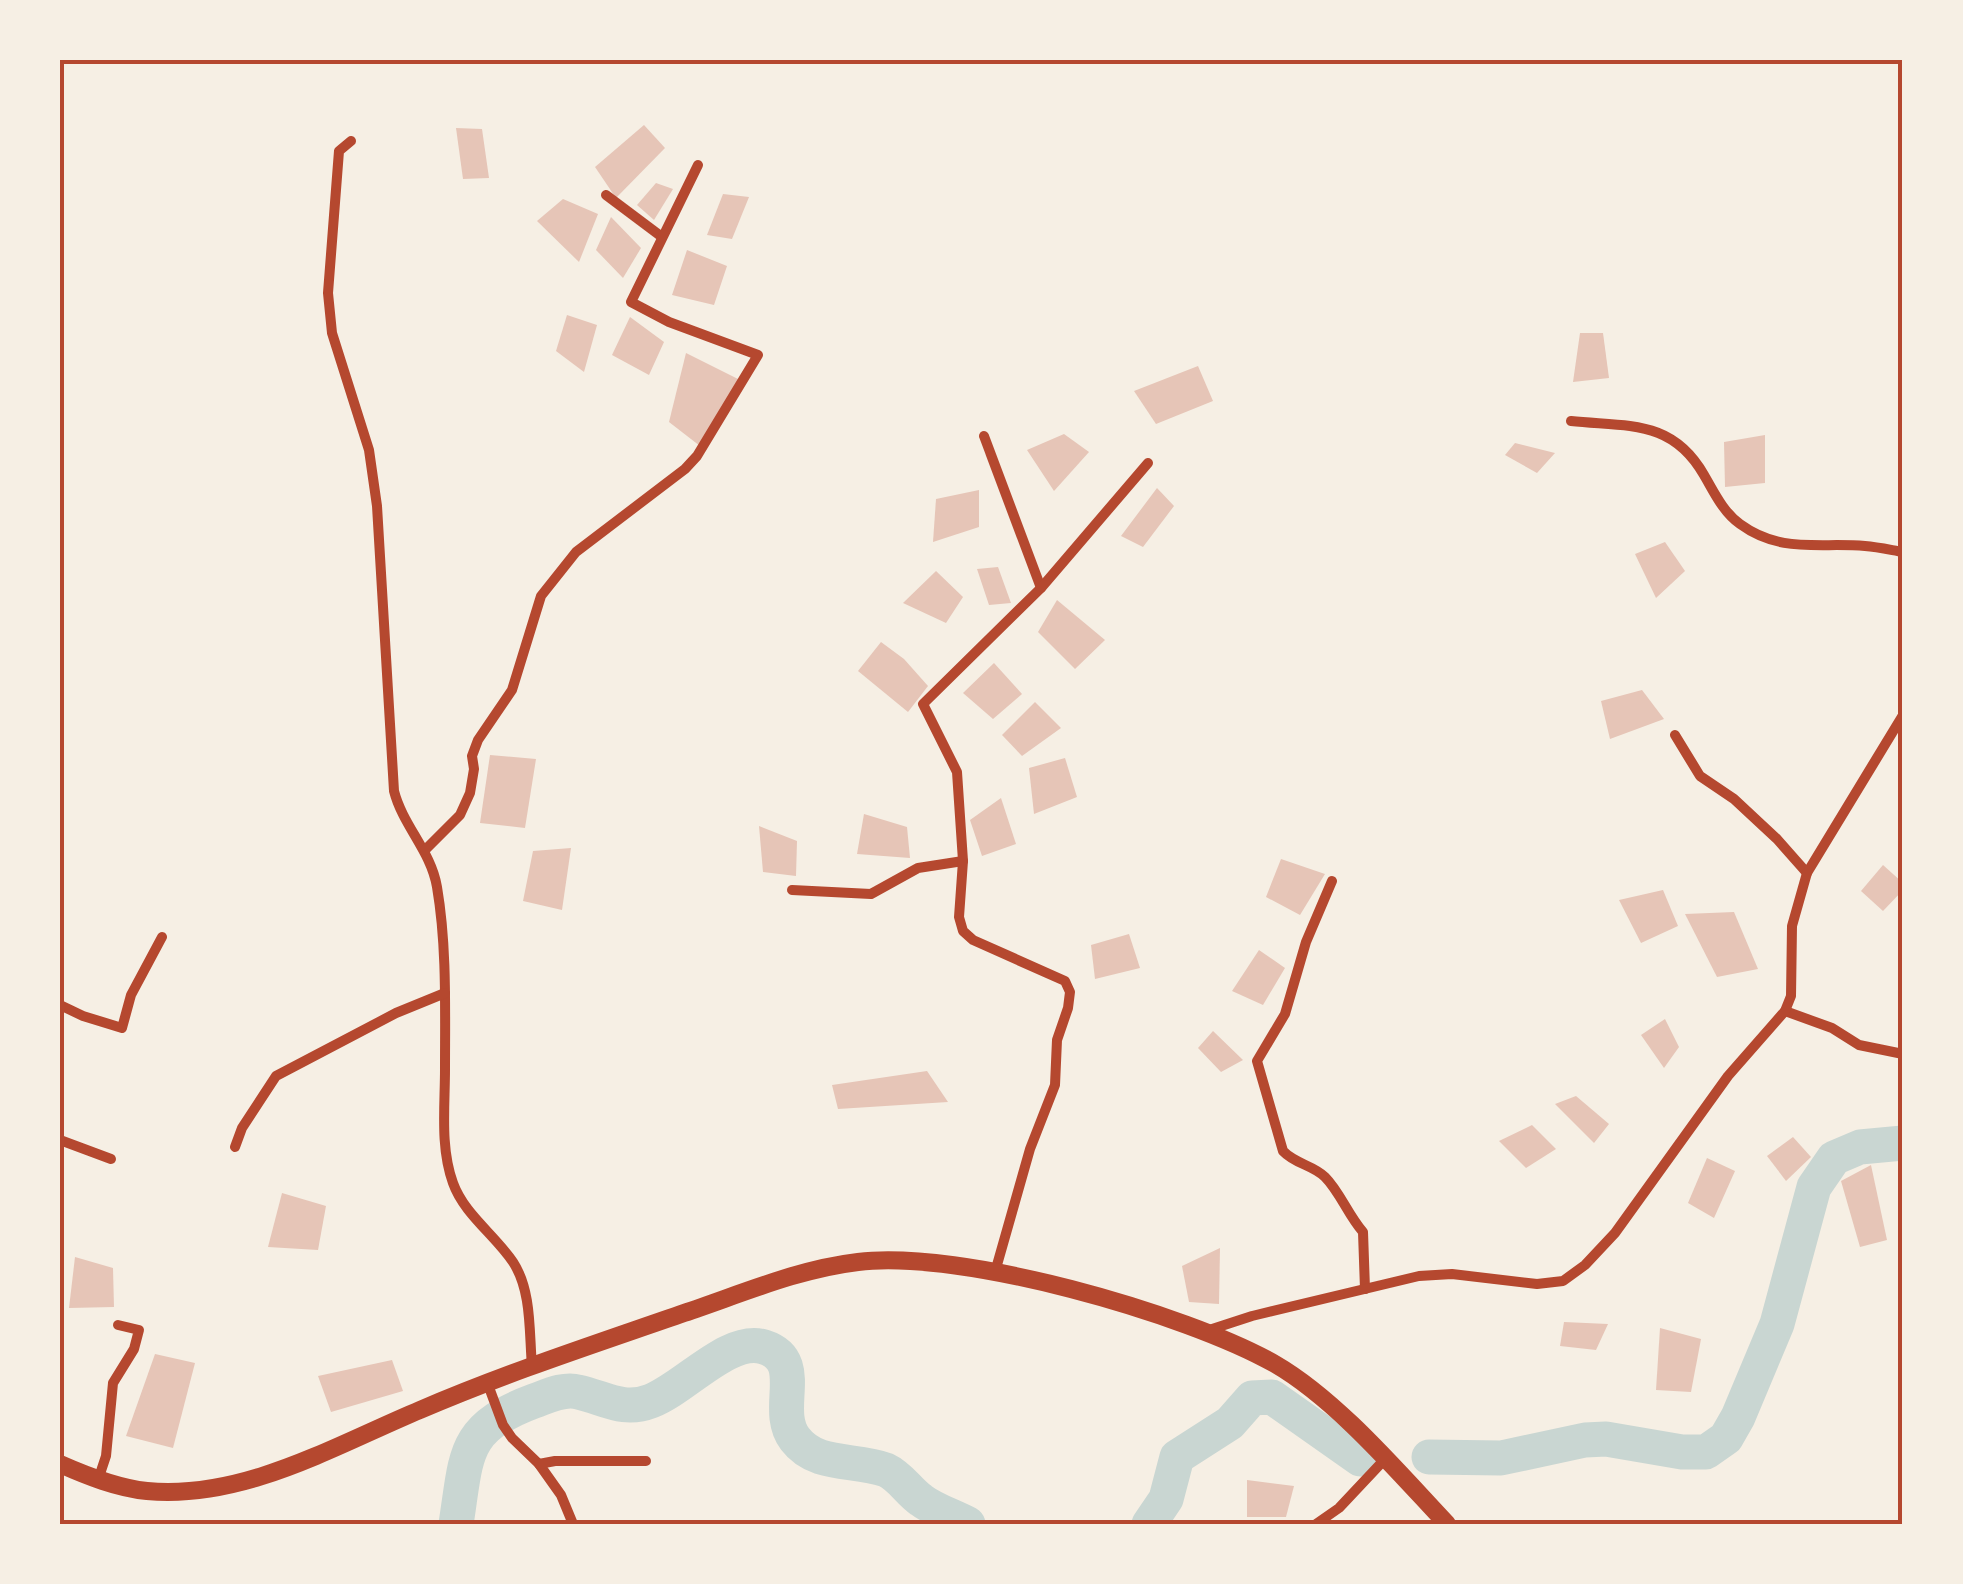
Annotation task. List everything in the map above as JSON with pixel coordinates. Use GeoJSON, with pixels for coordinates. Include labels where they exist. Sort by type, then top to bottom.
{"type":"FeatureCollection","features":[{"type":"Feature","properties":{"kind":"main road"},"geometry":{"type":"LineString","coordinates":[[60,1464],[98,1480],[144,1491],[175,1492],[247,1482],[490,1389],[532,1366],[802,1272],[861,1261],[924,1262],[995,1272],[1104,1299],[1205,1332],[1277,1366],[1386,1458],[1447,1524]]}},
{"type":"Feature","properties":{"kind":"street"},"geometry":{"type":"LineString","coordinates":[[351,141],[339,151],[328,293],[332,333],[369,450],[377,506],[394,790],[399,811],[425,850],[437,885],[446,992],[444,1130],[453,1184],[466,1206],[514,1263],[526,1301],[532,1366]]}},
{"type":"Feature","properties":{"kind":"street"},"geometry":{"type":"LineString","coordinates":[[425,850],[460,815],[470,793],[472,756],[478,740],[512,690],[542,596],[576,552],[697,456],[758,355],[669,322],[630,302],[698,165]]}},
{"type":"Feature","properties":{"kind":"street"},"geometry":{"type":"LineString","coordinates":[[606,195],[662,237]]}},
{"type":"Feature","properties":{"kind":"street"},"geometry":{"type":"LineString","coordinates":[[1571,422],[1657,430],[1673,438],[1694,457],[1722,505],[1739,524],[1765,537],[1796,547],[1864,546],[1903,552]]}},
{"type":"Feature","properties":{"kind":"street"},"geometry":{"type":"LineString","coordinates":[[984,436],[1041,588]]}},
{"type":"Feature","properties":{"kind":"street"},"geometry":{"type":"LineString","coordinates":[[995,1272],[1030,1149],[1055,1085],[1057,1040],[1070,992],[1065,981],[973,940],[963,931],[959,917],[963,861],[957,772],[923,704],[1041,588],[1148,463]]}},
{"type":"Feature","properties":{"kind":"street"},"geometry":{"type":"LineString","coordinates":[[1205,1332],[1252,1316],[1420,1276],[1452,1274],[1538,1284],[1563,1280],[1585,1265],[1615,1233],[1728,1076],[1785,1011],[1791,996],[1792,926],[1807,873],[1903,715]]}},
{"type":"Feature","properties":{"kind":"street"},"geometry":{"type":"LineString","coordinates":[[1675,735],[1700,776],[1734,798],[1807,873]]}},
{"type":"Feature","properties":{"kind":"street"},"geometry":{"type":"LineString","coordinates":[[792,890],[871,894],[904,873],[963,861]]}},
{"type":"Feature","properties":{"kind":"street"},"geometry":{"type":"LineString","coordinates":[[1332,881],[1306,942],[1285,1014],[1257,1061],[1283,1150],[1292,1162],[1325,1177],[1363,1232],[1365,1289]]}},
{"type":"Feature","properties":{"kind":"street"},"geometry":{"type":"LineString","coordinates":[[60,1005],[122,1028],[131,995],[162,937]]}},
{"type":"Feature","properties":{"kind":"street"},"geometry":{"type":"LineString","coordinates":[[235,1148],[242,1128],[276,1076],[396,1013],[446,992]]}},
{"type":"Feature","properties":{"kind":"street"},"geometry":{"type":"LineString","coordinates":[[1785,1011],[1832,1028],[1860,1045],[1903,1054]]}},
{"type":"Feature","properties":{"kind":"street"},"geometry":{"type":"LineString","coordinates":[[60,1140],[111,1158]]}},
{"type":"Feature","properties":{"kind":"street"},"geometry":{"type":"LineString","coordinates":[[98,1480],[106,1456],[113,1383],[134,1350],[139,1330],[118,1324]]}},
{"type":"Feature","properties":{"kind":"street"},"geometry":{"type":"LineString","coordinates":[[490,1389],[503,1425],[540,1464],[561,1495],[573,1524]]}},
{"type":"Feature","properties":{"kind":"street"},"geometry":{"type":"LineString","coordinates":[[1316,1524],[1350,1497],[1386,1458]]}},
{"type":"Feature","properties":{"kind":"street"},"geometry":{"type":"LineString","coordinates":[[540,1464],[646,1461]]}},
{"type":"Feature","properties":{"kind":"building"},"geometry":{"type":"Polygon","coordinates":[[[644,125],[665,148],[616,198],[595,167],[644,125]]]}},
{"type":"Feature","properties":{"kind":"building"},"geometry":{"type":"Polygon","coordinates":[[[456,128],[482,129],[489,178],[463,179],[456,128]]]}},
{"type":"Feature","properties":{"kind":"building"},"geometry":{"type":"Polygon","coordinates":[[[656,183],[673,189],[654,220],[637,205],[656,183]]]}},
{"type":"Feature","properties":{"kind":"building"},"geometry":{"type":"Polygon","coordinates":[[[723,194],[749,197],[732,239],[707,235],[723,194]]]}},
{"type":"Feature","properties":{"kind":"building"},"geometry":{"type":"Polygon","coordinates":[[[563,199],[598,214],[579,262],[537,221],[563,199]]]}},
{"type":"Feature","properties":{"kind":"building"},"geometry":{"type":"Polygon","coordinates":[[[611,217],[641,248],[623,278],[596,250],[611,217]]]}},
{"type":"Feature","properties":{"kind":"building"},"geometry":{"type":"Polygon","coordinates":[[[687,250],[727,266],[714,305],[672,295],[687,250]]]}},
{"type":"Feature","properties":{"kind":"building"},"geometry":{"type":"Polygon","coordinates":[[[567,315],[597,325],[584,372],[556,351],[567,315]]]}},
{"type":"Feature","properties":{"kind":"building"},"geometry":{"type":"Polygon","coordinates":[[[630,317],[664,342],[649,375],[612,355],[630,317]]]}},
{"type":"Feature","properties":{"kind":"building"},"geometry":{"type":"Polygon","coordinates":[[[1580,333],[1603,333],[1609,378],[1573,382],[1580,333]]]}},
{"type":"Feature","properties":{"kind":"building"},"geometry":{"type":"Polygon","coordinates":[[[686,353],[740,380],[700,446],[669,422],[686,353]]]}},
{"type":"Feature","properties":{"kind":"building"},"geometry":{"type":"Polygon","coordinates":[[[1198,366],[1213,401],[1156,424],[1134,391],[1198,366]]]}},
{"type":"Feature","properties":{"kind":"building"},"geometry":{"type":"Polygon","coordinates":[[[1064,434],[1089,452],[1054,491],[1027,450],[1064,434]]]}},
{"type":"Feature","properties":{"kind":"building"},"geometry":{"type":"Polygon","coordinates":[[[1765,435],[1765,483],[1725,487],[1724,442],[1765,435]]]}},
{"type":"Feature","properties":{"kind":"building"},"geometry":{"type":"Polygon","coordinates":[[[1515,443],[1555,453],[1537,473],[1505,455],[1515,443]]]}},
{"type":"Feature","properties":{"kind":"building"},"geometry":{"type":"Polygon","coordinates":[[[1157,488],[1174,506],[1143,547],[1121,536],[1157,488]]]}},
{"type":"Feature","properties":{"kind":"building"},"geometry":{"type":"Polygon","coordinates":[[[979,490],[979,527],[933,542],[936,499],[979,490]]]}},
{"type":"Feature","properties":{"kind":"building"},"geometry":{"type":"Polygon","coordinates":[[[1665,542],[1685,571],[1656,598],[1635,554],[1665,542]]]}},
{"type":"Feature","properties":{"kind":"building"},"geometry":{"type":"Polygon","coordinates":[[[998,567],[1011,603],[989,605],[977,569],[998,567]]]}},
{"type":"Feature","properties":{"kind":"building"},"geometry":{"type":"Polygon","coordinates":[[[936,571],[963,597],[946,623],[903,603],[936,571]]]}},
{"type":"Feature","properties":{"kind":"building"},"geometry":{"type":"Polygon","coordinates":[[[1057,600],[1105,640],[1075,669],[1038,632],[1057,600]]]}},
{"type":"Feature","properties":{"kind":"building"},"geometry":{"type":"Polygon","coordinates":[[[881,642],[904,659],[928,686],[908,712],[858,671],[881,642]]]}},
{"type":"Feature","properties":{"kind":"building"},"geometry":{"type":"Polygon","coordinates":[[[994,663],[1022,694],[993,719],[963,693],[994,663]]]}},
{"type":"Feature","properties":{"kind":"building"},"geometry":{"type":"Polygon","coordinates":[[[1642,690],[1664,719],[1610,739],[1601,701],[1642,690]]]}},
{"type":"Feature","properties":{"kind":"building"},"geometry":{"type":"Polygon","coordinates":[[[1035,702],[1061,728],[1022,756],[1002,735],[1035,702]]]}},
{"type":"Feature","properties":{"kind":"building"},"geometry":{"type":"Polygon","coordinates":[[[490,755],[536,759],[525,828],[480,823],[490,755]]]}},
{"type":"Feature","properties":{"kind":"building"},"geometry":{"type":"Polygon","coordinates":[[[1065,758],[1077,797],[1034,814],[1029,768],[1065,758]]]}},
{"type":"Feature","properties":{"kind":"building"},"geometry":{"type":"Polygon","coordinates":[[[1001,798],[1016,844],[982,856],[970,820],[1001,798]]]}},
{"type":"Feature","properties":{"kind":"building"},"geometry":{"type":"Polygon","coordinates":[[[864,814],[907,827],[910,858],[857,854],[864,814]]]}},
{"type":"Feature","properties":{"kind":"building"},"geometry":{"type":"Polygon","coordinates":[[[759,826],[797,841],[796,876],[763,872],[759,826]]]}},
{"type":"Feature","properties":{"kind":"building"},"geometry":{"type":"Polygon","coordinates":[[[571,848],[562,910],[523,901],[533,851],[571,848]]]}},
{"type":"Feature","properties":{"kind":"building"},"geometry":{"type":"Polygon","coordinates":[[[1281,859],[1325,874],[1300,915],[1266,897],[1281,859]]]}},
{"type":"Feature","properties":{"kind":"building"},"geometry":{"type":"Polygon","coordinates":[[[1883,865],[1903,883],[1903,890],[1883,911],[1861,891],[1883,865]]]}},
{"type":"Feature","properties":{"kind":"building"},"geometry":{"type":"Polygon","coordinates":[[[1663,890],[1678,926],[1641,943],[1619,900],[1663,890]]]}},
{"type":"Feature","properties":{"kind":"building"},"geometry":{"type":"Polygon","coordinates":[[[1734,912],[1758,969],[1717,977],[1685,914],[1734,912]]]}},
{"type":"Feature","properties":{"kind":"building"},"geometry":{"type":"Polygon","coordinates":[[[1129,934],[1140,968],[1095,979],[1091,945],[1129,934]]]}},
{"type":"Feature","properties":{"kind":"building"},"geometry":{"type":"Polygon","coordinates":[[[1259,950],[1285,968],[1263,1005],[1232,991],[1259,950]]]}},
{"type":"Feature","properties":{"kind":"building"},"geometry":{"type":"Polygon","coordinates":[[[1665,1019],[1679,1047],[1664,1068],[1641,1035],[1665,1019]]]}},
{"type":"Feature","properties":{"kind":"building"},"geometry":{"type":"Polygon","coordinates":[[[1213,1031],[1243,1060],[1221,1072],[1198,1048],[1213,1031]]]}},
{"type":"Feature","properties":{"kind":"building"},"geometry":{"type":"Polygon","coordinates":[[[927,1071],[948,1102],[838,1109],[832,1085],[927,1071]]]}},
{"type":"Feature","properties":{"kind":"building"},"geometry":{"type":"Polygon","coordinates":[[[1576,1096],[1609,1124],[1594,1143],[1555,1104],[1576,1096]]]}},
{"type":"Feature","properties":{"kind":"building"},"geometry":{"type":"Polygon","coordinates":[[[1532,1125],[1556,1149],[1526,1168],[1499,1141],[1532,1125]]]}},
{"type":"Feature","properties":{"kind":"building"},"geometry":{"type":"Polygon","coordinates":[[[1793,1137],[1811,1157],[1786,1181],[1767,1156],[1793,1137]]]}},
{"type":"Feature","properties":{"kind":"building"},"geometry":{"type":"Polygon","coordinates":[[[1707,1158],[1735,1171],[1714,1218],[1688,1203],[1707,1158]]]}},
{"type":"Feature","properties":{"kind":"building"},"geometry":{"type":"Polygon","coordinates":[[[1871,1165],[1887,1240],[1860,1247],[1841,1181],[1871,1165]]]}},
{"type":"Feature","properties":{"kind":"building"},"geometry":{"type":"Polygon","coordinates":[[[282,1193],[326,1206],[318,1250],[268,1247],[282,1193]]]}},
{"type":"Feature","properties":{"kind":"building"},"geometry":{"type":"Polygon","coordinates":[[[1220,1248],[1219,1304],[1189,1302],[1182,1266],[1220,1248]]]}},
{"type":"Feature","properties":{"kind":"building"},"geometry":{"type":"Polygon","coordinates":[[[75,1257],[113,1268],[114,1307],[69,1308],[75,1257]]]}},
{"type":"Feature","properties":{"kind":"building"},"geometry":{"type":"Polygon","coordinates":[[[1564,1322],[1608,1324],[1596,1350],[1560,1346],[1564,1322]]]}},
{"type":"Feature","properties":{"kind":"building"},"geometry":{"type":"Polygon","coordinates":[[[1660,1328],[1701,1339],[1691,1392],[1656,1390],[1660,1328]]]}},
{"type":"Feature","properties":{"kind":"building"},"geometry":{"type":"Polygon","coordinates":[[[155,1354],[195,1363],[173,1448],[126,1436],[155,1354]]]}},
{"type":"Feature","properties":{"kind":"building"},"geometry":{"type":"Polygon","coordinates":[[[392,1360],[403,1391],[331,1412],[318,1376],[392,1360]]]}},
{"type":"Feature","properties":{"kind":"building"},"geometry":{"type":"Polygon","coordinates":[[[1247,1480],[1294,1486],[1286,1517],[1247,1517],[1247,1480]]]}},
{"type":"Feature","properties":{"kind":"waterway"},"geometry":{"type":"LineString","coordinates":[[1429,1457],[1501,1458],[1606,1439],[1682,1452],[1706,1452],[1726,1438],[1738,1417],[1777,1324],[1814,1187],[1834,1158],[1860,1147],[1903,1143]]}},
{"type":"Feature","properties":{"kind":"waterway"},"geometry":{"type":"LineString","coordinates":[[456,1524],[472,1447],[480,1434],[510,1411],[567,1391],[623,1405],[641,1404],[664,1394],[722,1356],[750,1346],[764,1347],[784,1363],[789,1427],[804,1448],[825,1458],[886,1470],[926,1504],[968,1524]]}},
{"type":"Feature","properties":{"kind":"waterway"},"geometry":{"type":"LineString","coordinates":[[1149,1524],[1166,1499],[1177,1457],[1230,1423],[1252,1398],[1272,1397],[1360,1459]]}}]}
